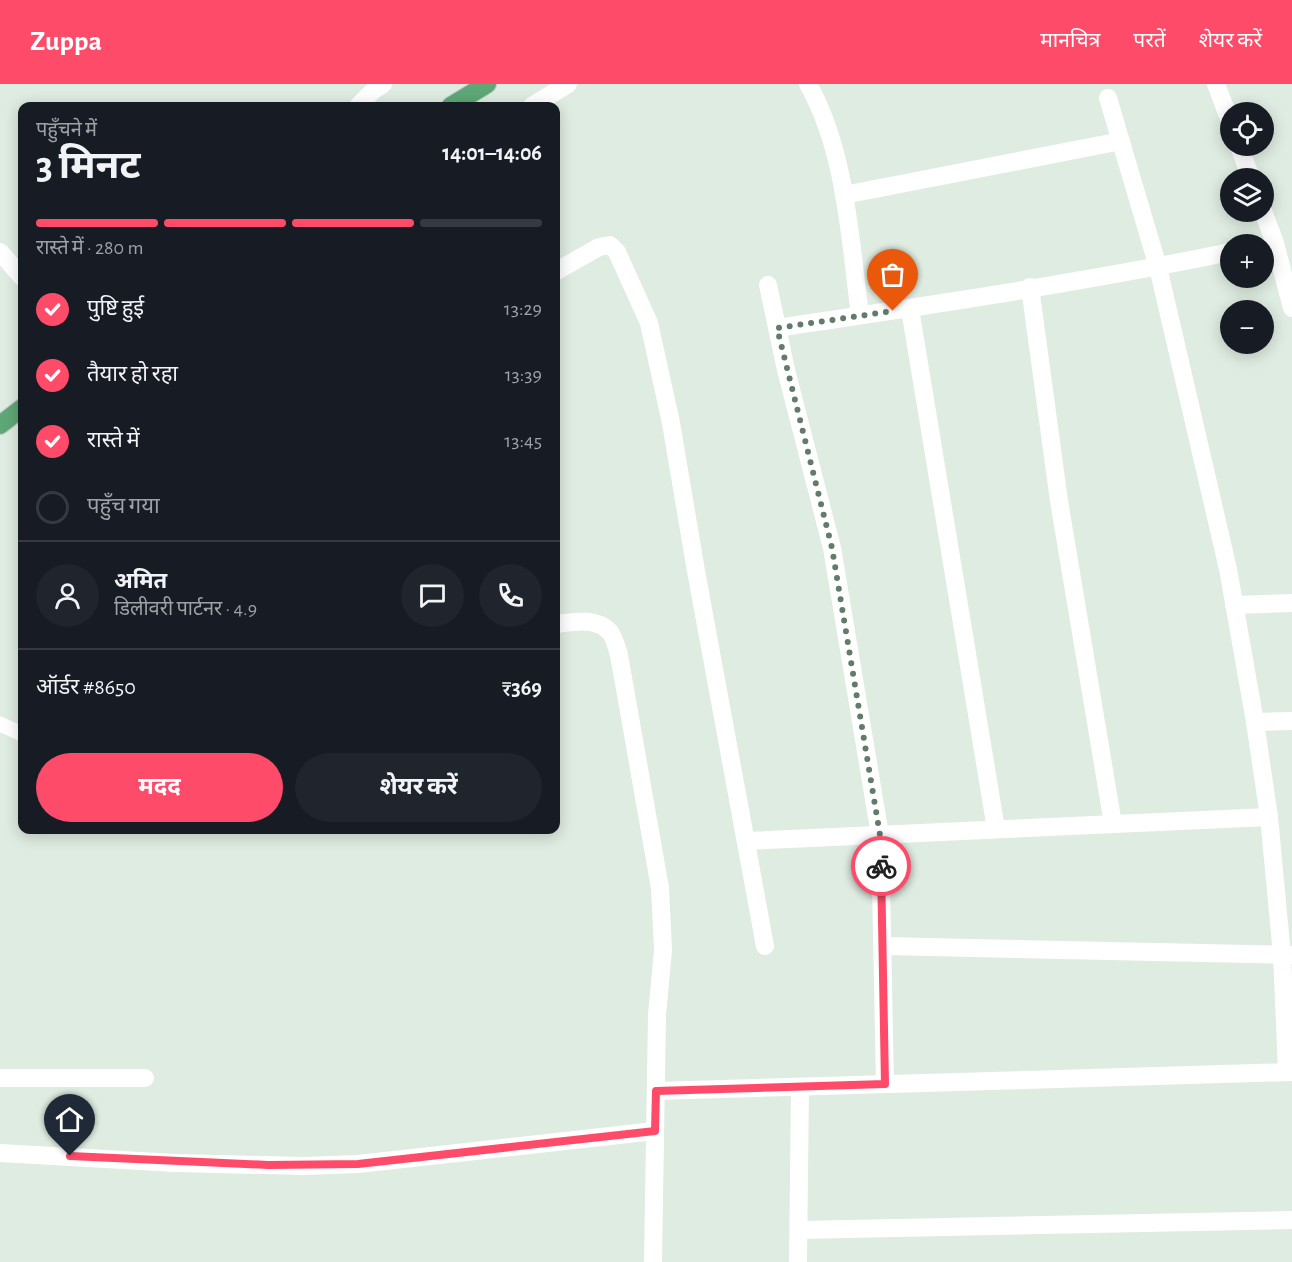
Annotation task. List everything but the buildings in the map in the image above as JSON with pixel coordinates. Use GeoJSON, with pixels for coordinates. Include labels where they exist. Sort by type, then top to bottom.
{"type":"FeatureCollection","features":[{"type":"Feature","properties":{"kind":"main road"},"geometry":{"type":"LineString","coordinates":[[458,102],[487,84]]}},
{"type":"Feature","properties":{"kind":"main road"},"geometry":{"type":"LineString","coordinates":[[0,425],[18,411]]}},
{"type":"Feature","properties":{"kind":"street"},"geometry":{"type":"LineString","coordinates":[[362,102],[383,84]]}},
{"type":"Feature","properties":{"kind":"street"},"geometry":{"type":"LineString","coordinates":[[539,102],[568,84]]}},
{"type":"Feature","properties":{"kind":"street"},"geometry":{"type":"LineString","coordinates":[[808,84],[827,126],[844,195],[860,315]]}},
{"type":"Feature","properties":{"kind":"street"},"geometry":{"type":"LineString","coordinates":[[1216,84],[1223,102]]}},
{"type":"Feature","properties":{"kind":"street"},"geometry":{"type":"LineString","coordinates":[[656,1091],[1290,1072],[1287,955],[1256,722],[1228,568],[1158,267],[1108,98]]}},
{"type":"Feature","properties":{"kind":"street"},"geometry":{"type":"LineString","coordinates":[[844,195],[1121,141]]}},
{"type":"Feature","properties":{"kind":"street"},"geometry":{"type":"LineString","coordinates":[[560,269],[598,247],[610,245],[617,252],[649,323],[671,423],[765,946]]}},
{"type":"Feature","properties":{"kind":"street"},"geometry":{"type":"LineString","coordinates":[[0,252],[18,272]]}},
{"type":"Feature","properties":{"kind":"street"},"geometry":{"type":"LineString","coordinates":[[777,328],[909,309],[1158,267],[1220,254]]}},
{"type":"Feature","properties":{"kind":"street"},"geometry":{"type":"LineString","coordinates":[[1274,258],[1292,308]]}},
{"type":"Feature","properties":{"kind":"street"},"geometry":{"type":"LineString","coordinates":[[768,285],[832,548],[880,835],[885,1084]]}},
{"type":"Feature","properties":{"kind":"street"},"geometry":{"type":"LineString","coordinates":[[1030,287],[1059,501],[1113,824]]}},
{"type":"Feature","properties":{"kind":"street"},"geometry":{"type":"LineString","coordinates":[[909,309],[996,829]]}},
{"type":"Feature","properties":{"kind":"street"},"geometry":{"type":"LineString","coordinates":[[1234,605],[1292,603]]}},
{"type":"Feature","properties":{"kind":"street"},"geometry":{"type":"LineString","coordinates":[[560,623],[581,621],[595,623],[610,633],[619,655],[660,888],[663,950],[657,1015],[653,1262]]}},
{"type":"Feature","properties":{"kind":"street"},"geometry":{"type":"LineString","coordinates":[[1256,722],[1292,721]]}},
{"type":"Feature","properties":{"kind":"street"},"geometry":{"type":"LineString","coordinates":[[746,841],[1269,817]]}},
{"type":"Feature","properties":{"kind":"street"},"geometry":{"type":"LineString","coordinates":[[884,946],[1287,955]]}},
{"type":"Feature","properties":{"kind":"street"},"geometry":{"type":"LineString","coordinates":[[0,1078],[145,1078]]}},
{"type":"Feature","properties":{"kind":"street"},"geometry":{"type":"LineString","coordinates":[[798,1262],[800,1087]]}},
{"type":"Feature","properties":{"kind":"street"},"geometry":{"type":"LineString","coordinates":[[0,1153],[303,1166],[358,1164],[655,1131]]}},
{"type":"Feature","properties":{"kind":"street"},"geometry":{"type":"LineString","coordinates":[[799,1230],[1292,1220]]}},
{"type":"Feature","properties":{"kind":"lane"},"geometry":{"type":"LineString","coordinates":[[0,723],[18,732]]}},
{"type":"Feature","properties":{"kind":"way so far"},"geometry":{"type":"LineString","coordinates":[[881,866],[880,835],[832,548],[777,328],[893,311]]}},
{"type":"Feature","properties":{"kind":"route"},"geometry":{"type":"LineString","coordinates":[[70,1156],[303,1166],[358,1164],[655,1131],[656,1091],[885,1084],[881,866]]}}]}
